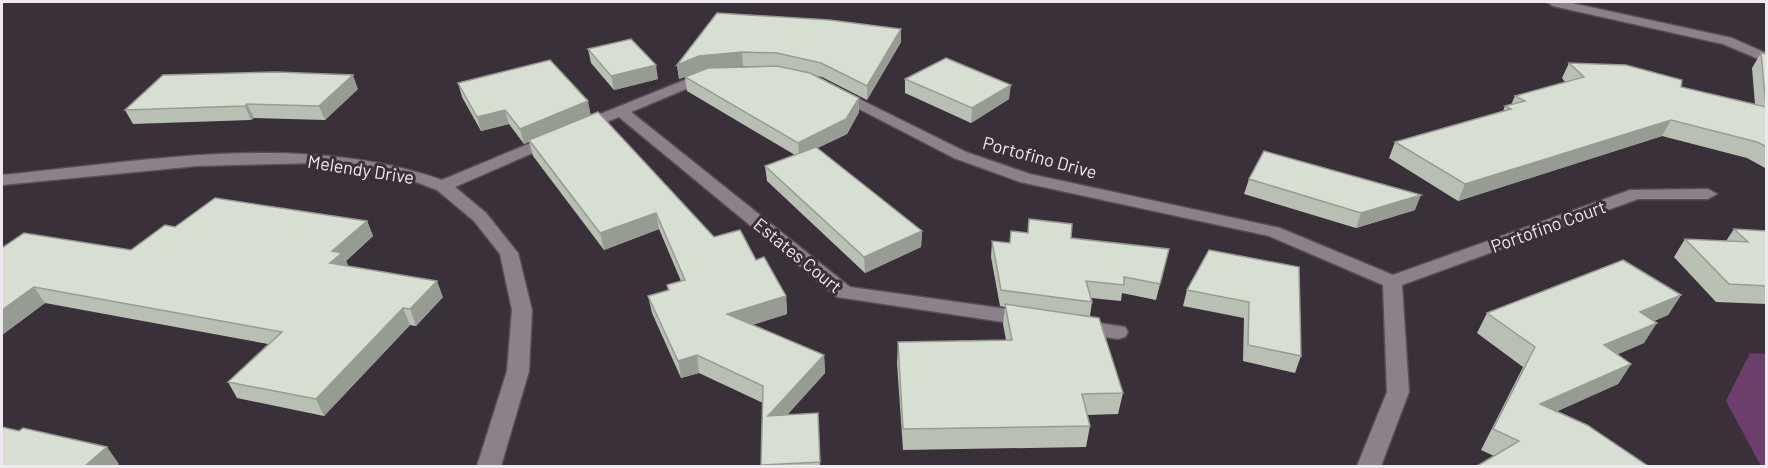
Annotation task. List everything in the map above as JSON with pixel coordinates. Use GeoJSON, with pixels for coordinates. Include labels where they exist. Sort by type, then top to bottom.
{"type":"FeatureCollection","features":[{"type":"Feature","properties":{"kind":"street"},"geometry":{"type":"LineString","coordinates":[[1553,2],[1727,41],[1767,58]]}},
{"type":"Feature","properties":{"kind":"street"},"geometry":{"type":"LineString","coordinates":[[443,186],[706,75],[725,73]]}},
{"type":"Feature","properties":{"kind":"street","name":"Portofino Drive"},"geometry":{"type":"LineString","coordinates":[[826,87],[960,155],[1026,178],[1274,232],[1392,282]]}},
{"type":"Feature","properties":{"kind":"street","name":"Estates Court"},"geometry":{"type":"LineString","coordinates":[[621,111],[844,293],[1118,332]]}},
{"type":"Feature","properties":{"kind":"street","name":"Melendy Drive"},"geometry":{"type":"LineString","coordinates":[[2,180],[197,161],[315,158],[406,172],[443,186],[480,217],[508,253],[522,310],[518,371],[489,466]]}},
{"type":"Feature","properties":{"kind":"street","name":"Portofino Court"},"geometry":{"type":"LineString","coordinates":[[1392,282],[1636,194],[1708,195]]}},
{"type":"Feature","properties":{"kind":"street"},"geometry":{"type":"LineString","coordinates":[[1368,466],[1398,392],[1392,282]]}},
{"type":"Feature","properties":{"kind":"shaded area"},"geometry":{"type":"Polygon","coordinates":[[[1750,353],[1766,354],[1766,466],[1761,466],[1726,401],[1750,353]]]}},
{"type":"Feature","properties":{"kind":"building"},"geometry":{"type":"Polygon","coordinates":[[[717,13],[830,20],[901,29],[867,86],[821,63],[777,53],[742,52],[699,56],[677,65],[717,13]]]}},
{"type":"Feature","properties":{"kind":"building"},"geometry":{"type":"Polygon","coordinates":[[[631,39],[656,65],[611,76],[588,49],[631,39]]]}},
{"type":"Feature","properties":{"kind":"building"},"geometry":{"type":"Polygon","coordinates":[[[1761,53],[1767,54],[1767,147],[1757,142],[1671,120],[1465,184],[1395,142],[1511,109],[1505,106],[1525,101],[1515,96],[1584,77],[1569,63],[1626,65],[1682,80],[1681,87],[1766,107],[1761,53]]]}},
{"type":"Feature","properties":{"kind":"building"},"geometry":{"type":"Polygon","coordinates":[[[946,58],[1011,85],[972,108],[905,79],[946,58]]]}},
{"type":"Feature","properties":{"kind":"building"},"geometry":{"type":"Polygon","coordinates":[[[550,60],[588,101],[520,129],[505,110],[477,117],[458,83],[550,60]]]}},
{"type":"Feature","properties":{"kind":"building"},"geometry":{"type":"Polygon","coordinates":[[[777,66],[810,73],[859,98],[846,119],[798,143],[685,77],[708,68],[777,66]]]}},
{"type":"Feature","properties":{"kind":"building"},"geometry":{"type":"Polygon","coordinates":[[[276,72],[353,75],[319,106],[247,104],[245,106],[125,110],[163,75],[276,72]]]}},
{"type":"Feature","properties":{"kind":"building"},"geometry":{"type":"Polygon","coordinates":[[[598,112],[714,237],[740,230],[756,260],[764,257],[786,296],[727,314],[824,355],[768,416],[818,413],[820,462],[761,465],[763,386],[697,355],[678,361],[648,296],[669,290],[667,285],[685,280],[656,213],[600,233],[529,140],[598,112]]]}},
{"type":"Feature","properties":{"kind":"building"},"geometry":{"type":"Polygon","coordinates":[[[816,147],[922,231],[864,257],[765,166],[816,147]]]}},
{"type":"Feature","properties":{"kind":"building"},"geometry":{"type":"Polygon","coordinates":[[[1264,151],[1421,195],[1361,213],[1249,179],[1264,151]]]}},
{"type":"Feature","properties":{"kind":"building"},"geometry":{"type":"Polygon","coordinates":[[[215,198],[367,221],[332,251],[342,253],[330,263],[437,281],[410,309],[403,308],[316,399],[228,382],[282,332],[34,287],[2,310],[2,248],[24,233],[131,250],[165,225],[175,227],[215,198]]]}},
{"type":"Feature","properties":{"kind":"building"},"geometry":{"type":"Polygon","coordinates":[[[1029,219],[1072,224],[1071,238],[1169,249],[1160,284],[1124,277],[1124,285],[1086,281],[1092,302],[1001,290],[992,241],[1010,243],[1011,231],[1028,233],[1029,219]]]}},
{"type":"Feature","properties":{"kind":"building"},"geometry":{"type":"Polygon","coordinates":[[[1734,229],[1767,231],[1767,286],[1729,284],[1685,239],[1748,242],[1734,229]]]}},
{"type":"Feature","properties":{"kind":"building"},"geometry":{"type":"Polygon","coordinates":[[[1209,250],[1299,267],[1301,356],[1248,345],[1249,302],[1187,290],[1209,250]]]}},
{"type":"Feature","properties":{"kind":"building"},"geometry":{"type":"Polygon","coordinates":[[[1623,260],[1681,295],[1640,312],[1657,323],[1604,345],[1631,364],[1540,404],[1587,425],[1648,466],[1477,466],[1519,441],[1493,429],[1535,347],[1487,313],[1623,260]]]}},
{"type":"Feature","properties":{"kind":"building"},"geometry":{"type":"Polygon","coordinates":[[[1005,304],[1099,318],[1123,393],[1082,394],[1090,426],[903,429],[898,342],[1012,340],[1005,304]]]}},
{"type":"Feature","properties":{"kind":"building"},"geometry":{"type":"Polygon","coordinates":[[[2,427],[19,431],[23,428],[107,447],[85,466],[2,466],[2,427]]]}}]}
